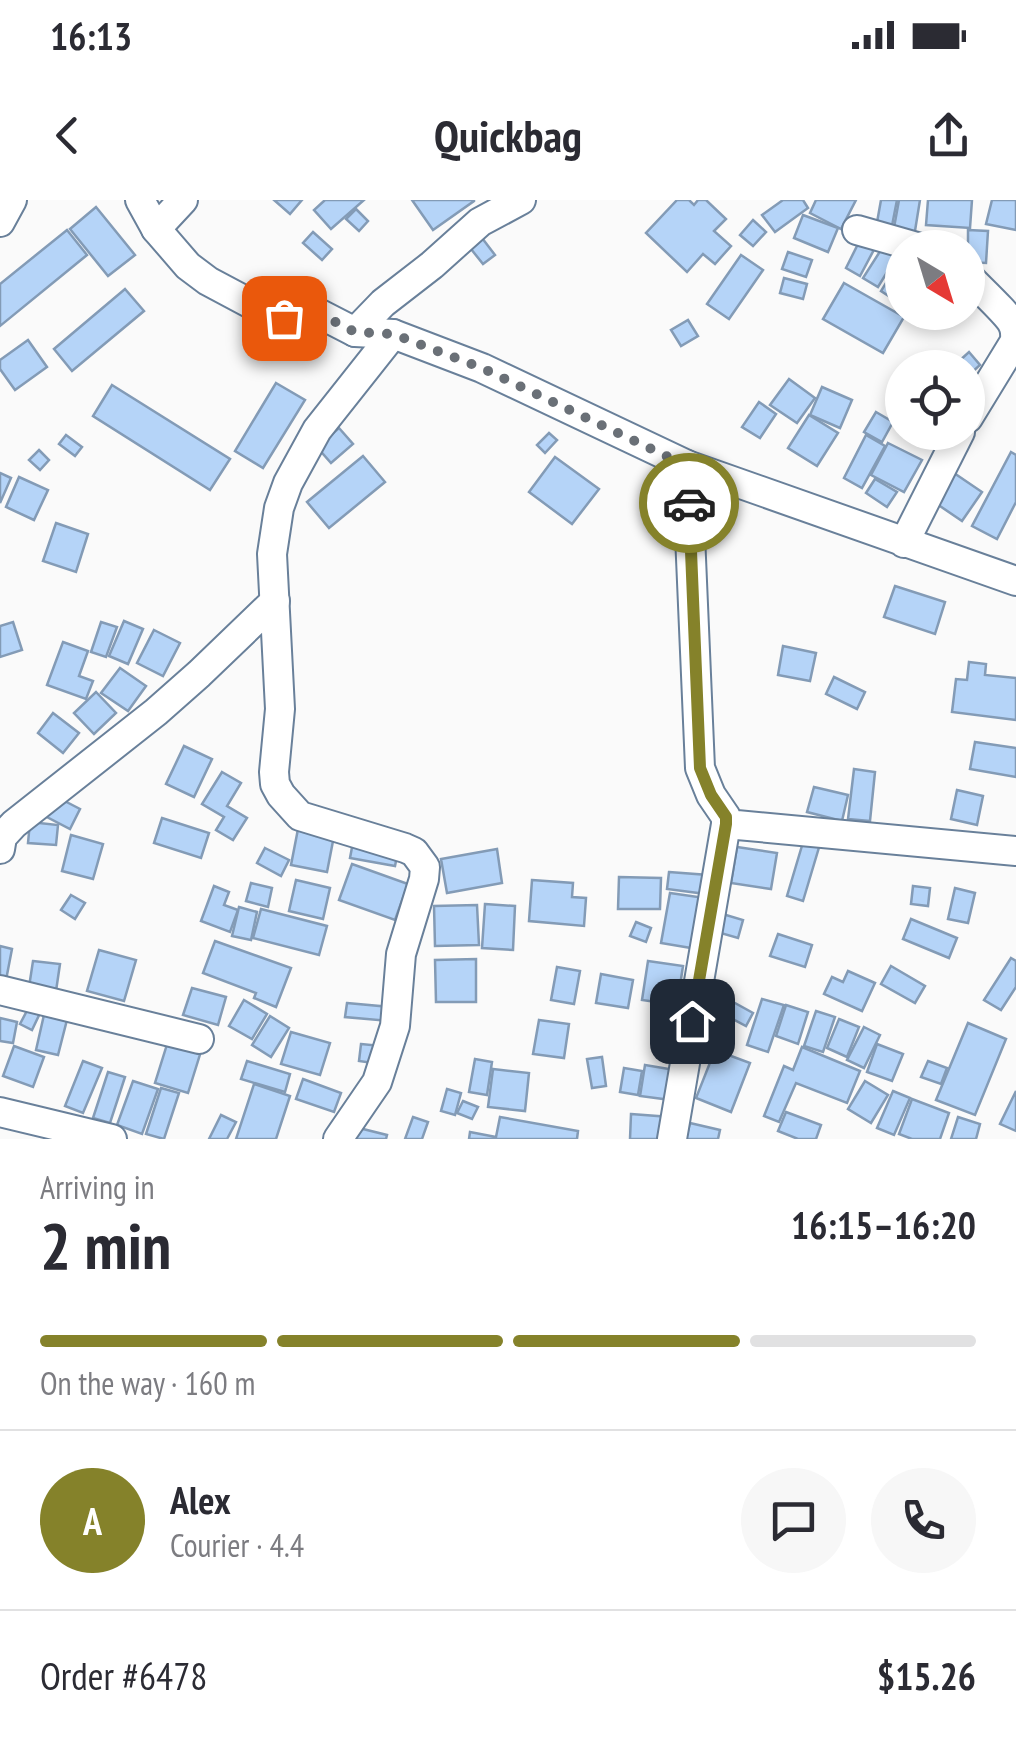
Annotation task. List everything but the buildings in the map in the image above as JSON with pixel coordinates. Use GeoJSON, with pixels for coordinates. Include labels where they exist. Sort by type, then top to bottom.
{"type":"FeatureCollection","features":[{"type":"Feature","properties":{"kind":"street"},"geometry":{"type":"LineString","coordinates":[[0,222],[12,200]]}},
{"type":"Feature","properties":{"kind":"street"},"geometry":{"type":"LineString","coordinates":[[140,200],[156,229],[188,266],[230,294],[284,318],[318,313],[355,332],[393,334],[482,368],[687,466],[1016,581]]}},
{"type":"Feature","properties":{"kind":"street"},"geometry":{"type":"LineString","coordinates":[[156,229],[183,200]]}},
{"type":"Feature","properties":{"kind":"street"},"geometry":{"type":"LineString","coordinates":[[355,332],[382,303],[432,266],[480,222],[522,200]]}},
{"type":"Feature","properties":{"kind":"street"},"geometry":{"type":"LineString","coordinates":[[857,230],[885,238]]}},
{"type":"Feature","properties":{"kind":"street"},"geometry":{"type":"LineString","coordinates":[[985,295],[1016,328],[1015,341],[985,390]]}},
{"type":"Feature","properties":{"kind":"street"},"geometry":{"type":"LineString","coordinates":[[338,1139],[377,1082],[395,1026],[401,954],[425,867],[414,852],[405,848],[306,818],[294,810],[275,784],[280,709],[272,554],[288,482],[317,430],[393,334]]}},
{"type":"Feature","properties":{"kind":"street"},"geometry":{"type":"LineString","coordinates":[[904,543],[951,450]]}},
{"type":"Feature","properties":{"kind":"street"},"geometry":{"type":"LineString","coordinates":[[672,1139],[726,824],[700,768],[687,466]]}},
{"type":"Feature","properties":{"kind":"street"},"geometry":{"type":"LineString","coordinates":[[1,842],[22,817],[171,700],[275,601]]}},
{"type":"Feature","properties":{"kind":"street"},"geometry":{"type":"LineString","coordinates":[[726,824],[1016,851]]}},
{"type":"Feature","properties":{"kind":"street"},"geometry":{"type":"LineString","coordinates":[[0,990],[198,1039]]}},
{"type":"Feature","properties":{"kind":"street"},"geometry":{"type":"LineString","coordinates":[[0,1112],[112,1139]]}},
{"type":"Feature","properties":{"kind":"way so far"},"geometry":{"type":"LineString","coordinates":[[284,318],[318,313],[355,332],[393,334],[482,368],[687,466],[689,503]]}},
{"type":"Feature","properties":{"kind":"route"},"geometry":{"type":"LineString","coordinates":[[689,503],[700,768],[726,817],[692,1021]]}}]}
